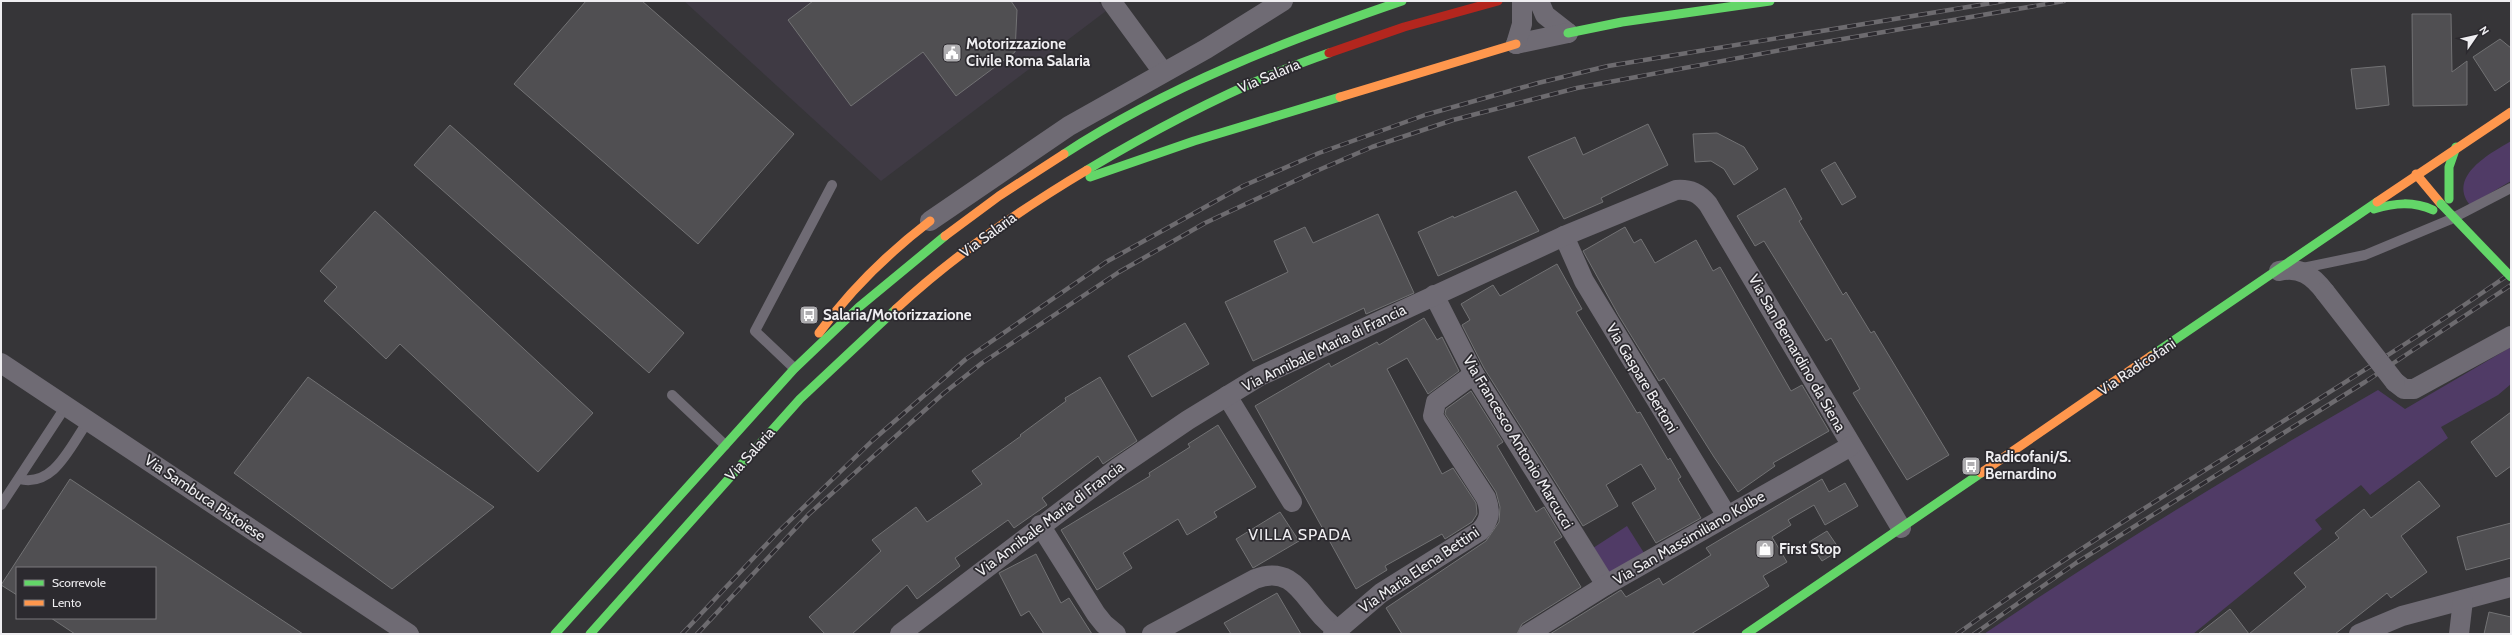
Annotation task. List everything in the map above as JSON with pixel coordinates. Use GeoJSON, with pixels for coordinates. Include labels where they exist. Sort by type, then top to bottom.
{"type":"FeatureCollection","features":[{"type":"Feature","properties":{"kind":"main road","name":"Via Salaria"},"geometry":{"type":"LineString","coordinates":[[555,634],[794,368],[873,294],[966,219],[1062,154],[1131,115],[1224,70],[1289,41],[1402,1]]}},
{"type":"Feature","properties":{"kind":"main road","name":"Via Salaria"},"geometry":{"type":"LineString","coordinates":[[590,634],[828,370],[904,301],[980,240],[1046,194],[1105,156],[1171,121],[1283,69],[1388,30],[1498,1]]}},
{"type":"Feature","properties":{"kind":"main road"},"geometry":{"type":"LineString","coordinates":[[1568,33],[1622,22],[1770,1]]}},
{"type":"Feature","properties":{"kind":"main road"},"geometry":{"type":"LineString","coordinates":[[1046,194],[1145,157],[1516,44]]}},
{"type":"Feature","properties":{"kind":"main road","name":"Via Radicofani"},"geometry":{"type":"LineString","coordinates":[[1746,634],[1901,528],[2288,270],[2416,174],[2511,112]]}},
{"type":"Feature","properties":{"kind":"main road"},"geometry":{"type":"LineString","coordinates":[[2441,204],[2449,167],[2456,147]]}},
{"type":"Feature","properties":{"kind":"main road"},"geometry":{"type":"LineString","coordinates":[[2416,174],[2455,221],[2511,277]]}},
{"type":"Feature","properties":{"kind":"main road"},"geometry":{"type":"LineString","coordinates":[[2362,213],[2390,204],[2406,202],[2423,205],[2441,204]]}},
{"type":"Feature","properties":{"kind":"main road"},"geometry":{"type":"LineString","coordinates":[[2441,204],[2455,221]]}},
{"type":"Feature","properties":{"kind":"main road"},"geometry":{"type":"LineString","coordinates":[[794,368],[836,308],[865,274],[896,246],[930,221]]}},
{"type":"Feature","properties":{"kind":"street"},"geometry":{"type":"LineString","coordinates":[[1111,1],[1163,72]]}},
{"type":"Feature","properties":{"kind":"street"},"geometry":{"type":"LineString","coordinates":[[930,221],[1062,131],[1163,72],[1206,49],[1283,1]]}},
{"type":"Feature","properties":{"kind":"street"},"geometry":{"type":"LineString","coordinates":[[1516,44],[1531,6],[1568,33]]}},
{"type":"Feature","properties":{"kind":"street"},"geometry":{"type":"LineString","coordinates":[[1516,44],[1568,33]]}},
{"type":"Feature","properties":{"kind":"street","name":"Via Annibale Maria di Francia"},"geometry":{"type":"LineString","coordinates":[[900,634],[1040,525],[1119,467],[1227,396],[1280,366],[1564,236],[1668,192],[1684,189]]}},
{"type":"Feature","properties":{"kind":"street","name":"Via San Bernardino da Siena"},"geometry":{"type":"LineString","coordinates":[[1684,189],[1698,194],[1708,204],[1901,528]]}},
{"type":"Feature","properties":{"kind":"street","name":"Via Gaspare Bertoni"},"geometry":{"type":"LineString","coordinates":[[1564,236],[1584,281],[1727,516]]}},
{"type":"Feature","properties":{"kind":"street"},"geometry":{"type":"LineString","coordinates":[[2288,270],[2311,276],[2394,382],[2404,389],[2414,389],[2511,336]]}},
{"type":"Feature","properties":{"kind":"street","name":"Via Francesco Antonio Marcucci"},"geometry":{"type":"LineString","coordinates":[[1434,295],[1474,374],[1606,586]]}},
{"type":"Feature","properties":{"kind":"street","name":"Via Sambuca Pistoiese"},"geometry":{"type":"LineString","coordinates":[[1,363],[89,420],[409,634]]}},
{"type":"Feature","properties":{"kind":"street","name":"Via Maria Elena Bettini"},"geometry":{"type":"LineString","coordinates":[[1152,634],[1255,579],[1272,574],[1288,578],[1335,632],[1377,596],[1480,531],[1486,524],[1490,508],[1486,498],[1433,416],[1436,402],[1474,374]]}},
{"type":"Feature","properties":{"kind":"street"},"geometry":{"type":"LineString","coordinates":[[1227,396],[1292,502]]}},
{"type":"Feature","properties":{"kind":"street","name":"Via San Massimiliano Kolbe"},"geometry":{"type":"LineString","coordinates":[[1528,634],[1606,586],[1851,446]]}},
{"type":"Feature","properties":{"kind":"street"},"geometry":{"type":"LineString","coordinates":[[1040,525],[1096,614],[1104,624],[1116,634]]}},
{"type":"Feature","properties":{"kind":"street"},"geometry":{"type":"LineString","coordinates":[[2359,634],[2402,616],[2511,587]]}},
{"type":"Feature","properties":{"kind":"street"},"geometry":{"type":"LineString","coordinates":[[2459,634],[2464,600]]}},
{"type":"Feature","properties":{"kind":"lane"},"geometry":{"type":"LineString","coordinates":[[794,368],[755,331],[832,185]]}},
{"type":"Feature","properties":{"kind":"lane"},"geometry":{"type":"LineString","coordinates":[[2288,270],[2365,255],[2449,220],[2511,188]]}},
{"type":"Feature","properties":{"kind":"lane"},"geometry":{"type":"LineString","coordinates":[[672,395],[725,445]]}},
{"type":"Feature","properties":{"kind":"lane"},"geometry":{"type":"LineString","coordinates":[[1,505],[66,406]]}},
{"type":"Feature","properties":{"kind":"lane"},"geometry":{"type":"LineString","coordinates":[[19,479],[33,482],[49,474],[58,465],[89,420]]}},
{"type":"Feature","properties":{"kind":"shaded area","name":"Motorizzazione Civile Roma Salaria"},"geometry":{"type":"Polygon","coordinates":[[[684,1],[1098,1],[1106,11],[881,181],[684,1]]]}},
{"type":"Feature","properties":{"kind":"shaded area"},"geometry":{"type":"Polygon","coordinates":[[[2511,141],[2511,181],[2470,205],[2464,194],[2464,184],[2468,175],[2483,159],[2511,141]]]}},
{"type":"Feature","properties":{"kind":"shaded area"},"geometry":{"type":"Polygon","coordinates":[[[2511,347],[2511,384],[2498,395],[2441,427],[2448,438],[2370,495],[2361,485],[2315,520],[2322,529],[2193,634],[1984,634],[2179,508],[2378,390],[2405,409],[2511,347]]]}},
{"type":"Feature","properties":{"kind":"shaded area"},"geometry":{"type":"Polygon","coordinates":[[[1627,526],[1644,553],[1607,577],[1590,550],[1627,526]]]}},
{"type":"Feature","properties":{"kind":"building"},"geometry":{"type":"Polygon","coordinates":[[[586,1],[642,1],[794,134],[698,244],[514,84],[586,1]]]}},
{"type":"Feature","properties":{"kind":"building"},"geometry":{"type":"Polygon","coordinates":[[[813,1],[1011,1],[1017,10],[1015,52],[956,96],[923,52],[851,106],[788,20],[813,1]]]}},
{"type":"Feature","properties":{"kind":"building"},"geometry":{"type":"Polygon","coordinates":[[[2412,14],[2451,14],[2452,72],[2467,61],[2467,105],[2413,106],[2412,14]]]}},
{"type":"Feature","properties":{"kind":"building"},"geometry":{"type":"Polygon","coordinates":[[[2500,39],[2511,48],[2511,80],[2495,91],[2473,57],[2500,39]]]}},
{"type":"Feature","properties":{"kind":"building"},"geometry":{"type":"Polygon","coordinates":[[[2385,66],[2389,105],[2356,109],[2351,69],[2385,66]]]}},
{"type":"Feature","properties":{"kind":"building"},"geometry":{"type":"Polygon","coordinates":[[[1648,124],[1668,165],[1601,198],[1603,202],[1564,219],[1528,157],[1575,137],[1583,155],[1648,124]]]}},
{"type":"Feature","properties":{"kind":"building"},"geometry":{"type":"Polygon","coordinates":[[[450,125],[684,333],[649,373],[414,165],[450,125]]]}},
{"type":"Feature","properties":{"kind":"building"},"geometry":{"type":"Polygon","coordinates":[[[1717,133],[1744,147],[1758,169],[1734,185],[1724,169],[1711,161],[1695,162],[1693,134],[1717,133]]]}},
{"type":"Feature","properties":{"kind":"building"},"geometry":{"type":"Polygon","coordinates":[[[1835,162],[1856,197],[1842,205],[1821,170],[1835,162]]]}},
{"type":"Feature","properties":{"kind":"building"},"geometry":{"type":"Polygon","coordinates":[[[1785,188],[1802,219],[1799,221],[1843,295],[1846,292],[1871,333],[1874,331],[1949,455],[1907,480],[1853,393],[1860,389],[1831,338],[1826,341],[1764,241],[1755,246],[1737,216],[1785,188]]]}},
{"type":"Feature","properties":{"kind":"building"},"geometry":{"type":"Polygon","coordinates":[[[1516,191],[1539,231],[1438,276],[1418,232],[1453,216],[1454,218],[1516,191]]]}},
{"type":"Feature","properties":{"kind":"building"},"geometry":{"type":"Polygon","coordinates":[[[375,211],[593,413],[538,472],[400,344],[386,359],[324,301],[337,287],[320,271],[375,211]]]}},
{"type":"Feature","properties":{"kind":"building"},"geometry":{"type":"Polygon","coordinates":[[[1378,214],[1414,293],[1366,314],[1364,308],[1253,361],[1225,302],[1288,272],[1274,241],[1305,227],[1313,243],[1378,214]]]}},
{"type":"Feature","properties":{"kind":"building"},"geometry":{"type":"Polygon","coordinates":[[[1625,227],[1634,243],[1641,239],[1655,263],[1696,240],[1713,271],[1720,267],[1791,391],[1802,385],[1829,431],[1773,463],[1775,466],[1738,492],[1664,378],[1659,381],[1619,316],[1583,251],[1625,227]]]}},
{"type":"Feature","properties":{"kind":"building"},"geometry":{"type":"Polygon","coordinates":[[[1557,264],[1582,309],[1576,312],[1637,413],[1640,412],[1668,460],[1670,458],[1681,477],[1678,479],[1701,518],[1656,543],[1632,503],[1656,489],[1641,464],[1606,485],[1618,506],[1583,526],[1484,368],[1462,325],[1470,320],[1461,304],[1493,285],[1500,296],[1557,264]]]}},
{"type":"Feature","properties":{"kind":"building"},"geometry":{"type":"Polygon","coordinates":[[[1424,318],[1437,340],[1442,337],[1459,371],[1428,394],[1407,358],[1387,369],[1442,474],[1453,468],[1476,503],[1477,514],[1472,522],[1445,539],[1442,534],[1385,566],[1387,570],[1356,589],[1255,406],[1329,363],[1331,367],[1377,342],[1379,345],[1424,318]]]}},
{"type":"Feature","properties":{"kind":"building"},"geometry":{"type":"Polygon","coordinates":[[[1185,323],[1209,364],[1152,397],[1128,356],[1185,323]]]}},
{"type":"Feature","properties":{"kind":"building"},"geometry":{"type":"Polygon","coordinates":[[[308,377],[494,507],[392,589],[234,473],[308,377]]]}},
{"type":"Feature","properties":{"kind":"building"},"geometry":{"type":"Polygon","coordinates":[[[1100,377],[1137,441],[1103,464],[1098,456],[1042,498],[1047,505],[1014,528],[1008,520],[955,558],[960,566],[917,599],[907,585],[852,634],[825,634],[809,617],[881,551],[872,540],[916,507],[927,522],[982,484],[972,471],[1066,401],[1065,398],[1100,377]]]}},
{"type":"Feature","properties":{"kind":"building"},"geometry":{"type":"Polygon","coordinates":[[[1471,391],[1503,442],[1497,446],[1536,512],[1544,507],[1562,537],[1554,542],[1581,587],[1522,624],[1517,634],[1402,634],[1386,608],[1486,541],[1499,522],[1500,507],[1496,492],[1445,414],[1446,409],[1471,391]]]}},
{"type":"Feature","properties":{"kind":"building"},"geometry":{"type":"Polygon","coordinates":[[[2511,412],[2511,466],[2496,477],[2471,442],[2511,412]]]}},
{"type":"Feature","properties":{"kind":"building"},"geometry":{"type":"Polygon","coordinates":[[[1218,425],[1256,487],[1214,512],[1217,517],[1187,535],[1178,519],[1123,553],[1132,568],[1097,590],[1061,530],[1150,476],[1149,473],[1190,447],[1188,444],[1218,425]]]}},
{"type":"Feature","properties":{"kind":"building"},"geometry":{"type":"Polygon","coordinates":[[[70,479],[303,634],[75,634],[52,619],[156,619],[156,567],[16,567],[16,594],[1,585],[70,479]]]}},
{"type":"Feature","properties":{"kind":"building"},"geometry":{"type":"Polygon","coordinates":[[[1822,479],[1829,492],[1845,483],[1858,506],[1825,525],[1814,505],[1788,520],[1791,525],[1772,537],[1787,562],[1763,576],[1769,586],[1691,634],[1550,634],[1621,590],[1626,597],[1659,578],[1663,585],[1711,555],[1706,548],[1822,479]]]}},
{"type":"Feature","properties":{"kind":"building"},"geometry":{"type":"Polygon","coordinates":[[[2419,481],[2440,506],[2401,536],[2427,572],[2391,598],[2387,593],[2335,634],[2249,634],[2306,587],[2294,573],[2339,538],[2335,533],[2364,509],[2371,518],[2419,481]]]}},
{"type":"Feature","properties":{"kind":"building"},"geometry":{"type":"Polygon","coordinates":[[[1280,512],[1299,541],[1253,568],[1236,539],[1280,512]]]}},
{"type":"Feature","properties":{"kind":"building"},"geometry":{"type":"Polygon","coordinates":[[[2511,523],[2511,558],[2466,570],[2457,537],[2511,523]]]}},
{"type":"Feature","properties":{"kind":"building"},"geometry":{"type":"Polygon","coordinates":[[[1827,531],[1840,550],[1822,561],[1809,542],[1827,531]]]}},
{"type":"Feature","properties":{"kind":"building"},"geometry":{"type":"Polygon","coordinates":[[[1036,554],[1061,603],[1069,598],[1092,634],[1044,634],[1029,611],[1021,616],[999,573],[1036,554]]]}},
{"type":"Feature","properties":{"kind":"building"},"geometry":{"type":"Polygon","coordinates":[[[1277,593],[1301,634],[1231,634],[1224,623],[1277,593]]]}},
{"type":"Feature","properties":{"kind":"building"},"geometry":{"type":"Polygon","coordinates":[[[2230,609],[2249,634],[2198,634],[2230,609]]]}},
{"type":"Feature","properties":{"kind":"building"},"geometry":{"type":"Polygon","coordinates":[[[2489,612],[2511,617],[2511,634],[2484,634],[2489,612]]]}},
{"type":"Feature","properties":{"kind":"railway"},"geometry":{"type":"LineString","coordinates":[[682,634],[777,533],[873,440],[966,359],[1106,262],[1243,186],[1319,153],[1425,115],[1538,83],[1608,66],[2004,1]]}},
{"type":"Feature","properties":{"kind":"railway"},"geometry":{"type":"LineString","coordinates":[[697,634],[809,514],[944,393],[982,363],[1119,272],[1205,223],[1314,172],[1372,147],[1453,120],[1577,88],[1808,45],[2064,1]]}},
{"type":"Feature","properties":{"kind":"railway"},"geometry":{"type":"LineString","coordinates":[[1957,634],[2025,587],[2163,496],[2373,364],[2511,273]]}},
{"type":"Feature","properties":{"kind":"railway"},"geometry":{"type":"LineString","coordinates":[[1974,634],[2076,563],[2365,382],[2511,285]]}},
{"type":"Feature","properties":{"kind":"traffic: fast"},"geometry":{"type":"LineString","coordinates":[[1064,154],[1144,107],[1186,86],[1314,32],[1402,1]]}},
{"type":"Feature","properties":{"kind":"traffic: fast"},"geometry":{"type":"LineString","coordinates":[[1568,33],[1622,22],[1770,1]]}},
{"type":"Feature","properties":{"kind":"traffic: fast"},"geometry":{"type":"LineString","coordinates":[[1087,170],[1145,136],[1205,105],[1266,77],[1329,53]]}},
{"type":"Feature","properties":{"kind":"traffic: fast"},"geometry":{"type":"LineString","coordinates":[[1090,177],[1194,141],[1340,97]]}},
{"type":"Feature","properties":{"kind":"traffic: fast"},"geometry":{"type":"LineString","coordinates":[[2449,199],[2449,167],[2456,147]]}},
{"type":"Feature","properties":{"kind":"traffic: fast"},"geometry":{"type":"LineString","coordinates":[[2151,356],[2377,202]]}},
{"type":"Feature","properties":{"kind":"traffic: fast"},"geometry":{"type":"LineString","coordinates":[[2374,209],[2389,205],[2411,204],[2433,210]]}},
{"type":"Feature","properties":{"kind":"traffic: fast"},"geometry":{"type":"LineString","coordinates":[[2441,204],[2511,277]]}},
{"type":"Feature","properties":{"kind":"traffic: fast"},"geometry":{"type":"LineString","coordinates":[[555,634],[794,369],[859,307],[945,236]]}},
{"type":"Feature","properties":{"kind":"traffic: fast"},"geometry":{"type":"LineString","coordinates":[[590,634],[800,399],[896,309]]}},
{"type":"Feature","properties":{"kind":"traffic: fast"},"geometry":{"type":"LineString","coordinates":[[1746,634],[1981,473]]}},
{"type":"Feature","properties":{"kind":"traffic: slow"},"geometry":{"type":"LineString","coordinates":[[1340,97],[1516,44]]}},
{"type":"Feature","properties":{"kind":"traffic: slow"},"geometry":{"type":"LineString","coordinates":[[2377,202],[2511,112]]}},
{"type":"Feature","properties":{"kind":"traffic: slow"},"geometry":{"type":"LineString","coordinates":[[945,236],[999,196],[1064,154]]}},
{"type":"Feature","properties":{"kind":"traffic: slow"},"geometry":{"type":"LineString","coordinates":[[896,309],[964,252],[1037,201],[1087,170]]}},
{"type":"Feature","properties":{"kind":"traffic: slow"},"geometry":{"type":"LineString","coordinates":[[2416,174],[2441,204]]}},
{"type":"Feature","properties":{"kind":"traffic: slow"},"geometry":{"type":"LineString","coordinates":[[819,333],[831,317],[870,273],[884,259],[930,221]]}},
{"type":"Feature","properties":{"kind":"traffic: slow"},"geometry":{"type":"LineString","coordinates":[[1981,473],[2151,356]]}},
{"type":"Feature","properties":{"kind":"traffic: jam"},"geometry":{"type":"LineString","coordinates":[[1329,53],[1404,27],[1498,1]]}},
{"type":"Feature","properties":{"kind":"place","name":"Motorizzazione Civile Roma Salaria"},"geometry":{"type":"Point","coordinates":[952,53]}},
{"type":"Feature","properties":{"kind":"place","name":"Salaria/Motorizzazione"},"geometry":{"type":"Point","coordinates":[809,315]}},
{"type":"Feature","properties":{"kind":"place","name":"Radicofani/S. Bernardino"},"geometry":{"type":"Point","coordinates":[1971,466]}},
{"type":"Feature","properties":{"kind":"place","name":"First Stop"},"geometry":{"type":"Point","coordinates":[1765,549]}},
{"type":"Feature","properties":{"kind":"district","name":"VILLA SPADA"},"geometry":{"type":"Point","coordinates":[1300,534]}}]}
